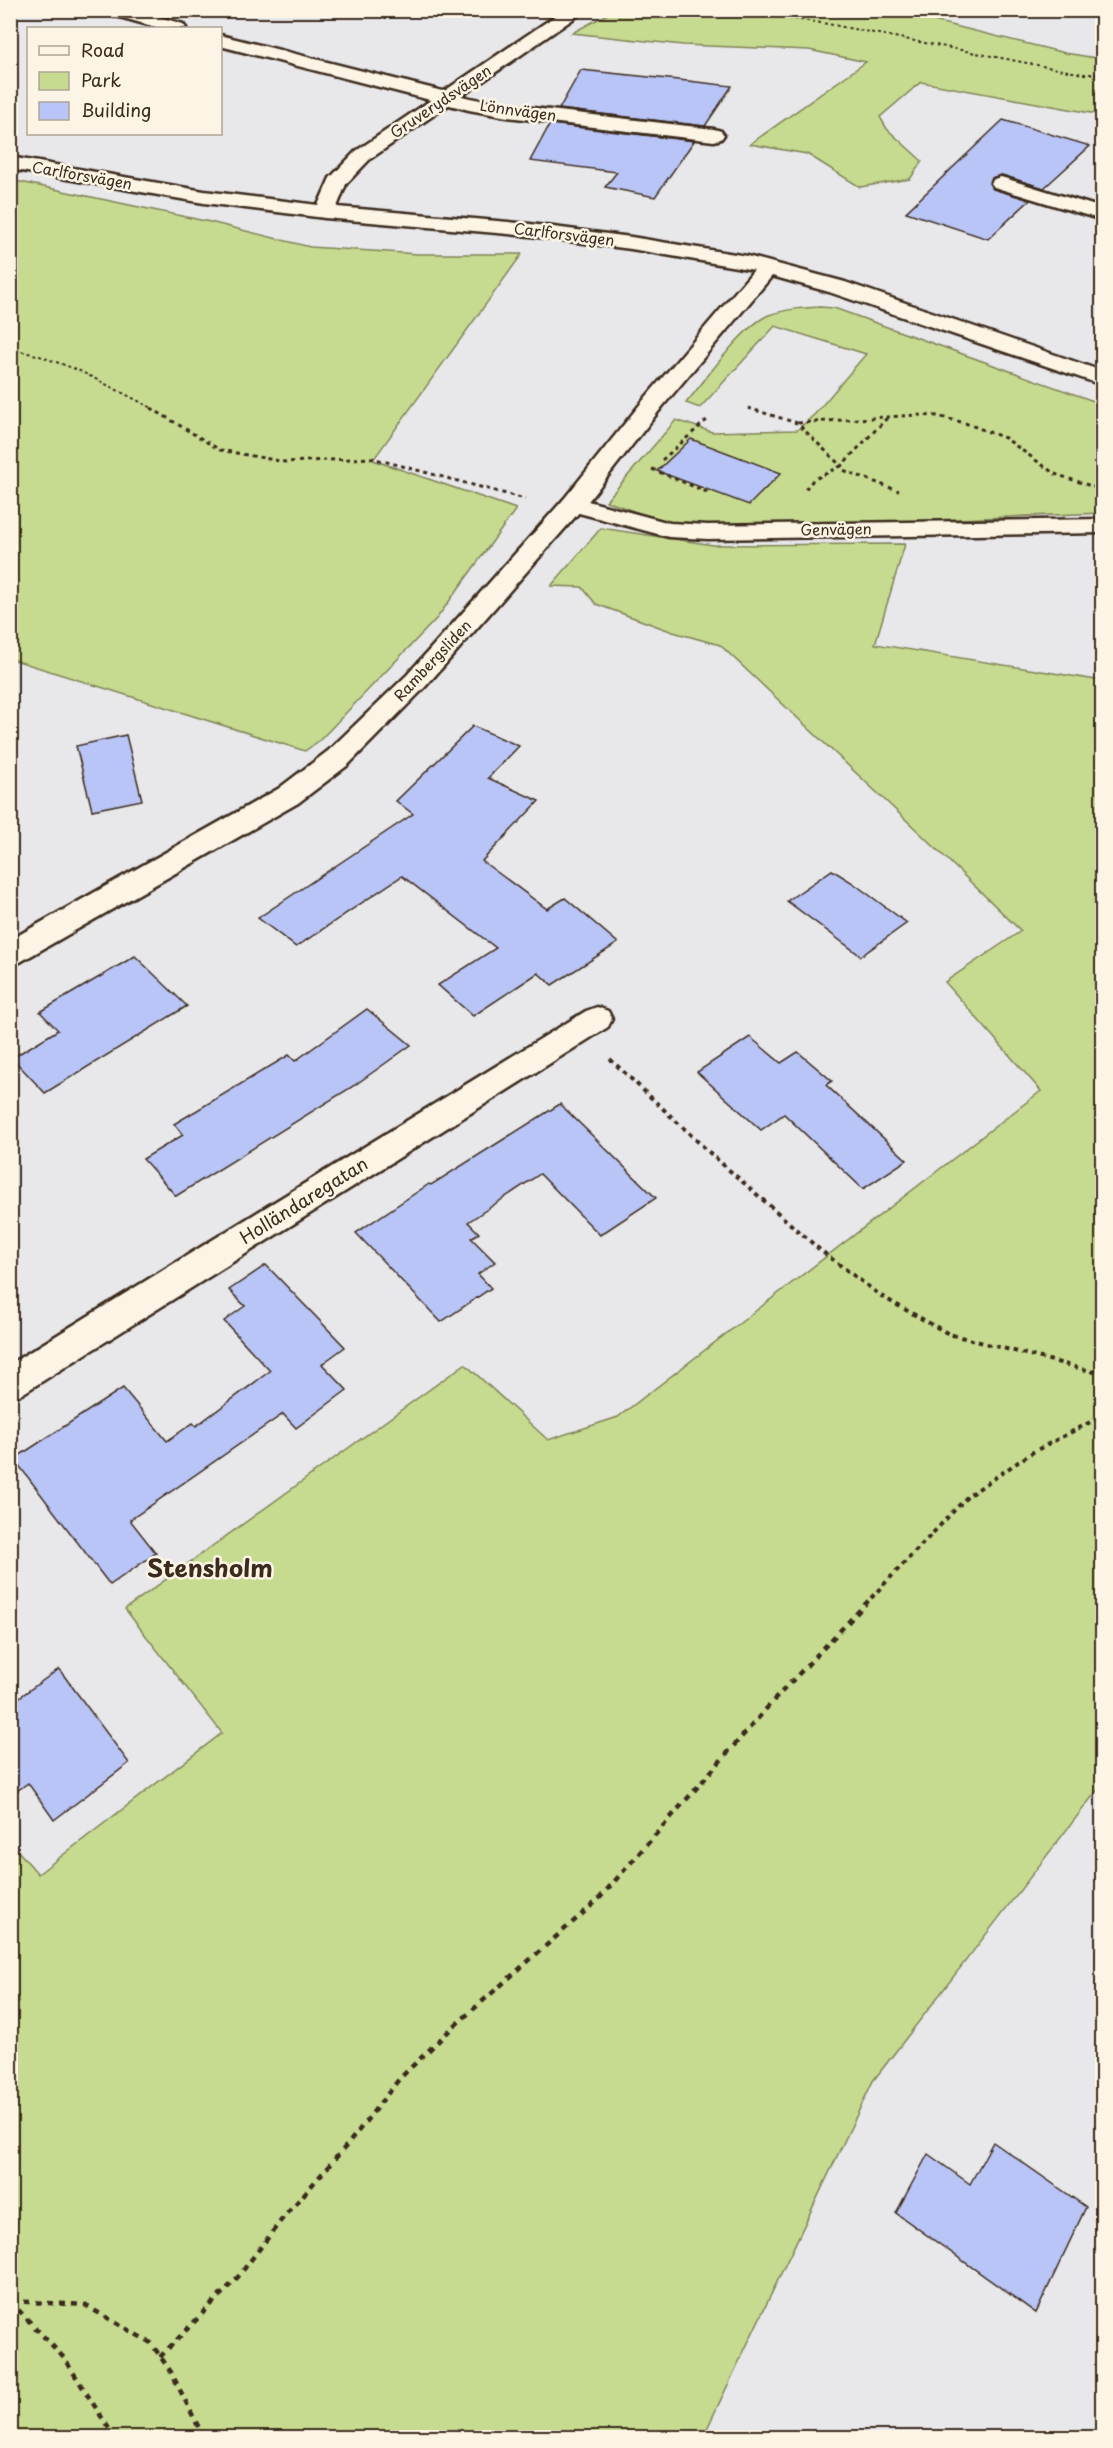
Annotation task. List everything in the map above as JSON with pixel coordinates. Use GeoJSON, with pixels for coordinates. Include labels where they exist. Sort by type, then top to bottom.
{"type":"FeatureCollection","features":[{"type":"Feature","properties":{"kind":"street"},"geometry":{"type":"LineString","coordinates":[[115,10],[174,27]]}},
{"type":"Feature","properties":{"kind":"street","name":"Gruverydsvägen"},"geometry":{"type":"LineString","coordinates":[[325,212],[337,182],[363,155],[578,10]]}},
{"type":"Feature","properties":{"kind":"street","name":"Lönnvägen"},"geometry":{"type":"LineString","coordinates":[[222,41],[445,99],[507,111],[714,135]]}},
{"type":"Feature","properties":{"kind":"street","name":"Carlforsvägen"},"geometry":{"type":"LineString","coordinates":[[10,163],[204,197],[325,212],[540,231],[631,243],[768,267],[837,287],[1102,378]]}},
{"type":"Feature","properties":{"kind":"street"},"geometry":{"type":"LineString","coordinates":[[1001,183],[1102,214]]}},
{"type":"Feature","properties":{"kind":"street","name":"Rambergsliden"},"geometry":{"type":"LineString","coordinates":[[10,954],[288,796],[338,758],[416,681],[573,504],[654,402],[768,267]]}},
{"type":"Feature","properties":{"kind":"street","name":"Genvägen"},"geometry":{"type":"LineString","coordinates":[[573,504],[659,528],[697,532],[1102,526]]}},
{"type":"Feature","properties":{"kind":"street","name":"Holländaregatan"},"geometry":{"type":"LineString","coordinates":[[10,1383],[588,1024]]}},
{"type":"Feature","properties":{"kind":"path"},"geometry":{"type":"LineString","coordinates":[[735,10],[828,24],[1061,70],[1102,75]]}},
{"type":"Feature","properties":{"kind":"path"},"geometry":{"type":"LineString","coordinates":[[10,349],[37,355],[78,370],[113,390],[160,412],[220,450],[285,462],[372,458],[519,498],[573,504]]}},
{"type":"Feature","properties":{"kind":"path"},"geometry":{"type":"LineString","coordinates":[[748,408],[797,423],[916,415],[937,416],[965,423],[1005,438],[1055,474],[1102,490]]}},
{"type":"Feature","properties":{"kind":"path"},"geometry":{"type":"LineString","coordinates":[[799,497],[813,480],[841,466],[888,417]]}},
{"type":"Feature","properties":{"kind":"path"},"geometry":{"type":"LineString","coordinates":[[708,418],[651,470],[718,497]]}},
{"type":"Feature","properties":{"kind":"path"},"geometry":{"type":"LineString","coordinates":[[797,423],[843,470],[902,492]]}},
{"type":"Feature","properties":{"kind":"path"},"geometry":{"type":"LineString","coordinates":[[588,1024],[711,1154],[820,1250],[881,1296],[949,1334],[1102,1374]]}},
{"type":"Feature","properties":{"kind":"path"},"geometry":{"type":"LineString","coordinates":[[160,2357],[237,2277],[400,2078],[452,2028],[598,1900],[774,1700],[968,1496],[1033,1452],[1102,1416]]}},
{"type":"Feature","properties":{"kind":"path"},"geometry":{"type":"LineString","coordinates":[[11,2301],[85,2305],[151,2343],[171,2372],[204,2438]]}},
{"type":"Feature","properties":{"kind":"path"},"geometry":{"type":"LineString","coordinates":[[11,2301],[64,2358],[115,2438]]}},
{"type":"Feature","properties":{"kind":"green space"},"geometry":{"type":"Polygon","coordinates":[[[613,11],[893,11],[1065,53],[1102,59],[1102,115],[921,82],[880,117],[887,129],[922,161],[910,179],[860,187],[807,154],[750,144],[866,62],[809,50],[683,45],[572,33],[613,11]]]}},
{"type":"Feature","properties":{"kind":"green space"},"geometry":{"type":"Polygon","coordinates":[[[11,180],[210,222],[310,247],[418,254],[522,254],[373,460],[516,509],[437,618],[320,740],[305,751],[11,659],[11,180]]]}},
{"type":"Feature","properties":{"kind":"green space"},"geometry":{"type":"Polygon","coordinates":[[[820,307],[834,308],[1102,404],[1102,513],[862,523],[697,525],[661,521],[606,501],[676,420],[712,432],[797,430],[815,414],[866,354],[775,326],[700,408],[686,403],[725,354],[747,330],[759,321],[782,311],[820,307]]]}},
{"type":"Feature","properties":{"kind":"green space"},"geometry":{"type":"Polygon","coordinates":[[[601,528],[713,545],[905,544],[875,644],[1102,681],[1102,1784],[873,2081],[703,2437],[11,2437],[11,1843],[38,1874],[222,1733],[125,1609],[465,1364],[548,1440],[618,1417],[1041,1091],[945,982],[1021,931],[720,645],[673,632],[596,604],[582,587],[551,586],[601,528]]]}},
{"type":"Feature","properties":{"kind":"building"},"geometry":{"type":"Polygon","coordinates":[[[581,70],[732,86],[705,126],[559,109],[581,70]]]}},
{"type":"Feature","properties":{"kind":"building"},"geometry":{"type":"Polygon","coordinates":[[[1003,120],[1090,146],[1044,188],[1002,175],[992,178],[989,183],[993,189],[1030,200],[988,239],[906,212],[1003,120]]]}},
{"type":"Feature","properties":{"kind":"building"},"geometry":{"type":"Polygon","coordinates":[[[550,124],[694,141],[655,197],[605,187],[617,172],[530,161],[550,124]]]}},
{"type":"Feature","properties":{"kind":"building"},"geometry":{"type":"Polygon","coordinates":[[[691,439],[781,473],[749,505],[657,471],[691,439]]]}},
{"type":"Feature","properties":{"kind":"building"},"geometry":{"type":"Polygon","coordinates":[[[473,726],[519,746],[488,778],[539,801],[482,861],[547,909],[565,898],[618,943],[552,985],[538,973],[473,1016],[438,985],[496,948],[402,876],[296,947],[258,918],[413,814],[396,801],[473,726]]]}},
{"type":"Feature","properties":{"kind":"building"},"geometry":{"type":"Polygon","coordinates":[[[126,735],[142,800],[92,810],[76,746],[126,735]]]}},
{"type":"Feature","properties":{"kind":"building"},"geometry":{"type":"Polygon","coordinates":[[[832,870],[907,923],[861,956],[787,901],[832,870]]]}},
{"type":"Feature","properties":{"kind":"building"},"geometry":{"type":"Polygon","coordinates":[[[135,956],[187,1006],[45,1093],[12,1058],[58,1030],[40,1012],[135,956]]]}},
{"type":"Feature","properties":{"kind":"building"},"geometry":{"type":"Polygon","coordinates":[[[367,1009],[411,1045],[355,1085],[176,1196],[143,1159],[183,1135],[174,1124],[289,1055],[295,1061],[367,1009]]]}},
{"type":"Feature","properties":{"kind":"building"},"geometry":{"type":"Polygon","coordinates":[[[750,1037],[781,1063],[798,1052],[832,1081],[826,1085],[907,1160],[863,1189],[784,1114],[761,1130],[697,1072],[750,1037]]]}},
{"type":"Feature","properties":{"kind":"building"},"geometry":{"type":"Polygon","coordinates":[[[560,1104],[656,1198],[600,1235],[540,1174],[468,1222],[479,1233],[471,1238],[495,1262],[478,1274],[491,1288],[441,1322],[356,1233],[429,1184],[431,1185],[560,1104]]]}},
{"type":"Feature","properties":{"kind":"building"},"geometry":{"type":"Polygon","coordinates":[[[266,1265],[345,1347],[322,1364],[347,1390],[296,1428],[283,1414],[130,1520],[156,1553],[110,1585],[14,1459],[123,1388],[167,1441],[193,1423],[196,1426],[270,1371],[224,1321],[245,1306],[229,1290],[266,1265]]]}},
{"type":"Feature","properties":{"kind":"building"},"geometry":{"type":"Polygon","coordinates":[[[59,1669],[129,1763],[54,1820],[28,1783],[10,1796],[10,1704],[59,1669]]]}},
{"type":"Feature","properties":{"kind":"building"},"geometry":{"type":"Polygon","coordinates":[[[993,2142],[1086,2207],[1036,2313],[896,2213],[928,2154],[970,2184],[993,2142]]]}},
{"type":"Feature","properties":{"kind":"district","name":"Stensholm"},"geometry":{"type":"Point","coordinates":[210,1569]}}]}
